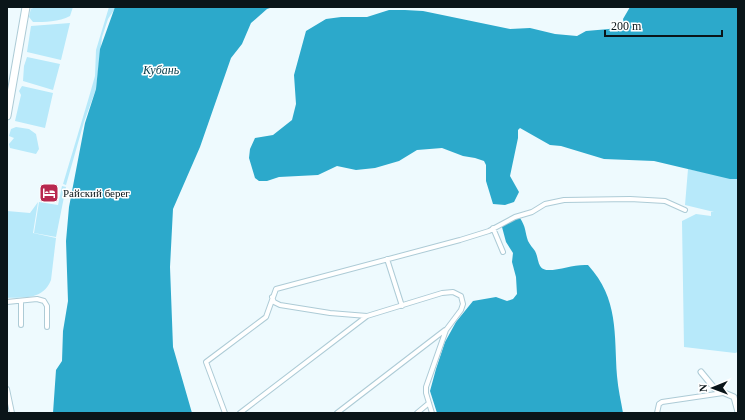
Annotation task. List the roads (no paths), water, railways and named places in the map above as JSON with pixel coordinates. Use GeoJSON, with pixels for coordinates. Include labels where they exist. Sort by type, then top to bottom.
{"type":"FeatureCollection","features":[{"type":"Feature","properties":{"kind":"highway"},"geometry":{"type":"LineString","coordinates":[[7,88],[22,7]]}},
{"type":"Feature","properties":{"kind":"highway"},"geometry":{"type":"LineString","coordinates":[[7,116],[26,7]]}},
{"type":"Feature","properties":{"kind":"street"},"geometry":{"type":"LineString","coordinates":[[225,413],[206,362],[266,318],[272,296],[276,289],[460,240],[493,228],[515,217],[532,212],[545,204],[564,200],[630,199],[665,201],[685,210]]}},
{"type":"Feature","properties":{"kind":"street"},"geometry":{"type":"LineString","coordinates":[[493,228],[503,252]]}},
{"type":"Feature","properties":{"kind":"street"},"geometry":{"type":"LineString","coordinates":[[387,259],[402,306]]}},
{"type":"Feature","properties":{"kind":"street"},"geometry":{"type":"LineString","coordinates":[[272,296],[274,302],[280,305],[330,313],[367,316],[442,293],[456,293],[461,296],[462,307],[459,314],[446,330],[337,413]]}},
{"type":"Feature","properties":{"kind":"street"},"geometry":{"type":"LineString","coordinates":[[7,302],[37,299],[46,303],[47,328]]}},
{"type":"Feature","properties":{"kind":"street"},"geometry":{"type":"LineString","coordinates":[[21,301],[21,325]]}},
{"type":"Feature","properties":{"kind":"street"},"geometry":{"type":"LineString","coordinates":[[240,413],[367,316]]}},
{"type":"Feature","properties":{"kind":"street"},"geometry":{"type":"LineString","coordinates":[[432,413],[426,387],[446,330]]}},
{"type":"Feature","properties":{"kind":"street"},"geometry":{"type":"LineString","coordinates":[[701,372],[715,389],[723,394],[734,397],[738,412]]}},
{"type":"Feature","properties":{"kind":"street"},"geometry":{"type":"LineString","coordinates":[[7,389],[12,413]]}},
{"type":"Feature","properties":{"kind":"street"},"geometry":{"type":"LineString","coordinates":[[657,413],[659,404],[662,402],[723,394]]}},
{"type":"Feature","properties":{"kind":"street"},"geometry":{"type":"LineString","coordinates":[[417,413],[429,403]]}},
{"type":"Feature","properties":{"kind":"water","name":"Кубань"},"geometry":{"type":"Polygon","coordinates":[[[115,7],[273,7],[267,9],[251,23],[242,44],[231,58],[200,147],[173,209],[170,267],[173,347],[192,413],[53,413],[56,370],[62,361],[63,331],[68,301],[66,241],[69,207],[85,123],[96,89],[100,49],[115,7]]]}},
{"type":"Feature","properties":{"kind":"water"},"geometry":{"type":"Polygon","coordinates":[[[630,7],[738,7],[738,179],[730,179],[654,161],[604,159],[561,146],[550,145],[520,128],[518,130],[518,138],[510,176],[519,192],[514,202],[505,205],[493,204],[486,181],[486,165],[484,161],[463,156],[442,148],[417,150],[399,161],[375,168],[356,170],[337,166],[318,175],[279,177],[267,181],[259,181],[255,178],[249,158],[250,149],[255,138],[273,135],[292,120],[296,104],[294,75],[306,31],[326,19],[341,17],[367,17],[389,10],[423,11],[510,29],[530,28],[555,34],[577,36],[586,31],[609,29],[624,24],[623,19],[630,7]]]}},
{"type":"Feature","properties":{"kind":"water"},"geometry":{"type":"Polygon","coordinates":[[[520,218],[528,241],[535,251],[542,268],[553,270],[578,265],[588,265],[598,278],[605,291],[610,304],[615,331],[617,381],[623,413],[437,413],[430,391],[445,342],[456,322],[473,301],[496,297],[507,301],[513,299],[517,294],[516,277],[512,262],[513,253],[506,242],[502,227],[505,223],[520,218]]]}},
{"type":"Feature","properties":{"kind":"place","name":"Райский берег"},"geometry":{"type":"Point","coordinates":[49,193]}}]}
